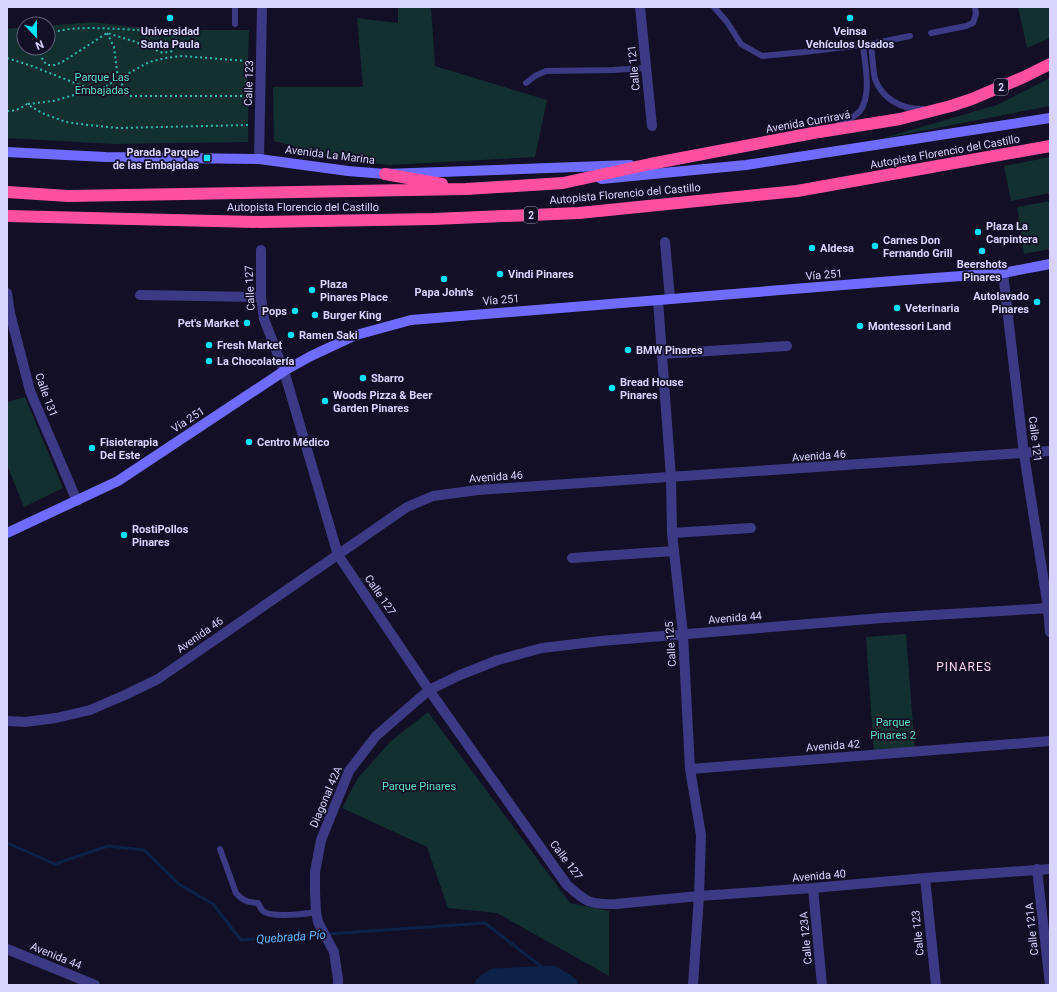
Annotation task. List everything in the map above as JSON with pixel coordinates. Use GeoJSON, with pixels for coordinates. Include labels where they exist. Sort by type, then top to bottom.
{"type":"FeatureCollection","features":[{"type":"Feature","properties":{"kind":"highway","name":"Avenida Curriravá"},"geometry":{"type":"LineString","coordinates":[[563,183],[650,164],[813,133],[900,119],[972,99],[1024,77],[1050,64]]}},
{"type":"Feature","properties":{"kind":"highway","name":"Autopista Florencio del Castillo"},"geometry":{"type":"LineString","coordinates":[[7,216],[261,222],[433,219],[579,213],[797,191],[1050,146]]}},
{"type":"Feature","properties":{"kind":"highway"},"geometry":{"type":"LineString","coordinates":[[385,174],[466,189]]}},
{"type":"Feature","properties":{"kind":"highway","name":"Autopista Florencio del Castillo"},"geometry":{"type":"LineString","coordinates":[[7,192],[68,196],[466,189],[563,183]]}},
{"type":"Feature","properties":{"kind":"main road","name":"Autopista Florencio del Castillo"},"geometry":{"type":"LineString","coordinates":[[563,183],[746,165],[1050,118]]}},
{"type":"Feature","properties":{"kind":"main road","name":"Avenida La Marina"},"geometry":{"type":"LineString","coordinates":[[7,152],[105,157],[259,159],[348,171],[385,174],[650,164]]}},
{"type":"Feature","properties":{"kind":"main road","name":"Vía 251"},"geometry":{"type":"LineString","coordinates":[[7,533],[118,481],[284,372],[311,356],[356,335],[411,320],[1003,273],[1050,264]]}},
{"type":"Feature","properties":{"kind":"street","name":"Calle 123"},"geometry":{"type":"LineString","coordinates":[[259,159],[262,7]]}},
{"type":"Feature","properties":{"kind":"street","name":"Calle 121"},"geometry":{"type":"LineString","coordinates":[[640,7],[652,126]]}},
{"type":"Feature","properties":{"kind":"street"},"geometry":{"type":"LineString","coordinates":[[665,242],[670,299]]}},
{"type":"Feature","properties":{"kind":"street","name":"Calle 127"},"geometry":{"type":"LineString","coordinates":[[261,250],[261,297],[264,319],[284,372],[338,554],[430,690],[567,885],[578,895],[590,902]]}},
{"type":"Feature","properties":{"kind":"street","name":"Calle 121"},"geometry":{"type":"LineString","coordinates":[[1003,273],[1024,454],[1049,608],[1050,632]]}},
{"type":"Feature","properties":{"kind":"street","name":"Calle 131"},"geometry":{"type":"LineString","coordinates":[[7,293],[10,313],[30,391],[76,501]]}},
{"type":"Feature","properties":{"kind":"street"},"geometry":{"type":"LineString","coordinates":[[140,295],[261,297]]}},
{"type":"Feature","properties":{"kind":"street","name":"Calle 125"},"geometry":{"type":"LineString","coordinates":[[658,300],[671,478],[672,533],[683,634],[690,768],[701,835],[699,896],[693,985]]}},
{"type":"Feature","properties":{"kind":"street"},"geometry":{"type":"LineString","coordinates":[[662,354],[787,346]]}},
{"type":"Feature","properties":{"kind":"street","name":"Avenida 46"},"geometry":{"type":"LineString","coordinates":[[7,721],[25,722],[56,718],[90,710],[158,679],[407,507],[433,496],[478,490],[1050,452]]}},
{"type":"Feature","properties":{"kind":"street"},"geometry":{"type":"LineString","coordinates":[[672,533],[751,528]]}},
{"type":"Feature","properties":{"kind":"street"},"geometry":{"type":"LineString","coordinates":[[572,558],[674,551]]}},
{"type":"Feature","properties":{"kind":"street","name":"Avenida 44"},"geometry":{"type":"LineString","coordinates":[[430,690],[460,675],[498,660],[542,648],[602,641],[882,618],[1049,608]]}},
{"type":"Feature","properties":{"kind":"street","name":"Diagonal 42A"},"geometry":{"type":"LineString","coordinates":[[317,917],[315,872],[321,840],[349,771],[376,736],[430,690]]}},
{"type":"Feature","properties":{"kind":"street","name":"Avenida 42"},"geometry":{"type":"LineString","coordinates":[[690,768],[1050,741]]}},
{"type":"Feature","properties":{"kind":"street","name":"Avenida 40"},"geometry":{"type":"LineString","coordinates":[[590,902],[616,904],[699,896],[1050,869]]}},
{"type":"Feature","properties":{"kind":"street","name":"Calle 121A"},"geometry":{"type":"LineString","coordinates":[[1037,870],[1050,985]]}},
{"type":"Feature","properties":{"kind":"street","name":"Calle 123"},"geometry":{"type":"LineString","coordinates":[[925,878],[936,985]]}},
{"type":"Feature","properties":{"kind":"street","name":"Calle 123A"},"geometry":{"type":"LineString","coordinates":[[813,888],[822,985]]}},
{"type":"Feature","properties":{"kind":"street"},"geometry":{"type":"LineString","coordinates":[[317,917],[334,952],[338,985]]}},
{"type":"Feature","properties":{"kind":"street","name":"Avenida 44"},"geometry":{"type":"LineString","coordinates":[[7,949],[95,985]]}},
{"type":"Feature","properties":{"kind":"lane"},"geometry":{"type":"LineString","coordinates":[[235,24],[236,7]]}},
{"type":"Feature","properties":{"kind":"lane"},"geometry":{"type":"LineString","coordinates":[[714,7],[727,22],[741,44],[762,56],[871,44],[910,36]]}},
{"type":"Feature","properties":{"kind":"lane"},"geometry":{"type":"LineString","coordinates":[[932,33],[966,26],[973,23],[976,14],[974,7]]}},
{"type":"Feature","properties":{"kind":"lane"},"geometry":{"type":"LineString","coordinates":[[871,44],[876,79],[883,93],[890,100],[900,105],[918,109],[950,106]]}},
{"type":"Feature","properties":{"kind":"lane"},"geometry":{"type":"LineString","coordinates":[[813,133],[849,120],[860,112],[865,102],[868,80],[863,45]]}},
{"type":"Feature","properties":{"kind":"lane"},"geometry":{"type":"LineString","coordinates":[[526,82],[546,71],[646,68]]}},
{"type":"Feature","properties":{"kind":"lane"},"geometry":{"type":"LineString","coordinates":[[220,849],[236,894],[241,899],[258,903],[263,912],[317,917]]}},
{"type":"Feature","properties":{"kind":"path"},"geometry":{"type":"LineString","coordinates":[[56,31],[80,28],[142,30],[175,36],[177,43],[173,51],[162,53],[133,41],[107,33]]}},
{"type":"Feature","properties":{"kind":"path"},"geometry":{"type":"LineString","coordinates":[[41,56],[47,65],[55,65],[64,61],[107,33]]}},
{"type":"Feature","properties":{"kind":"path"},"geometry":{"type":"LineString","coordinates":[[107,33],[114,47],[118,79],[130,96],[247,96]]}},
{"type":"Feature","properties":{"kind":"path"},"geometry":{"type":"LineString","coordinates":[[7,111],[21,109],[27,104],[53,101],[90,89],[103,88],[149,62],[171,57],[182,56],[248,61]]}},
{"type":"Feature","properties":{"kind":"path"},"geometry":{"type":"LineString","coordinates":[[7,58],[32,66],[90,89]]}},
{"type":"Feature","properties":{"kind":"path"},"geometry":{"type":"LineString","coordinates":[[27,104],[42,113],[66,122],[118,128],[248,125]]}},
{"type":"Feature","properties":{"kind":"green space"},"geometry":{"type":"Polygon","coordinates":[[[398,7],[431,7],[435,66],[547,100],[535,157],[390,165],[346,160],[274,141],[273,87],[363,87],[357,18],[398,23],[398,7]]]}},
{"type":"Feature","properties":{"kind":"green space"},"geometry":{"type":"Polygon","coordinates":[[[1018,7],[1050,7],[1050,38],[1027,48],[1018,7]]]}},
{"type":"Feature","properties":{"kind":"green space","name":"Parque Las Embajadas"},"geometry":{"type":"Polygon","coordinates":[[[91,22],[161,30],[249,30],[248,142],[113,144],[7,138],[7,29],[16,28],[16,56],[56,56],[56,25],[91,22]]]}},
{"type":"Feature","properties":{"kind":"green space"},"geometry":{"type":"Polygon","coordinates":[[[1050,78],[1050,106],[880,139],[997,105],[1050,78]]]}},
{"type":"Feature","properties":{"kind":"green space"},"geometry":{"type":"Polygon","coordinates":[[[1050,157],[1050,193],[1011,201],[1004,166],[1050,157]]]}},
{"type":"Feature","properties":{"kind":"green space"},"geometry":{"type":"Polygon","coordinates":[[[1050,201],[1050,249],[1024,254],[1017,207],[1050,201]]]}},
{"type":"Feature","properties":{"kind":"green space"},"geometry":{"type":"Polygon","coordinates":[[[25,397],[63,488],[24,507],[7,465],[7,402],[25,397]]]}},
{"type":"Feature","properties":{"kind":"green space","name":"Parque Pinares 2"},"geometry":{"type":"Polygon","coordinates":[[[906,634],[915,751],[874,754],[866,637],[906,634]]]}},
{"type":"Feature","properties":{"kind":"green space","name":"Parque Pinares"},"geometry":{"type":"Polygon","coordinates":[[[428,712],[570,903],[609,911],[609,976],[497,913],[448,908],[427,847],[342,808],[358,778],[391,741],[428,712]]]}},
{"type":"Feature","properties":{"kind":"waterway","name":"Quebrada Pío"},"geometry":{"type":"LineString","coordinates":[[7,843],[55,864],[108,846],[144,850],[179,884],[213,904],[241,940],[321,934]]}},
{"type":"Feature","properties":{"kind":"waterway","name":"Quebrada Pío"},"geometry":{"type":"LineString","coordinates":[[327,934],[485,923],[552,975]]}},
{"type":"Feature","properties":{"kind":"waterway"},"geometry":{"type":"LineString","coordinates":[[484,985],[494,978],[552,975],[568,985]]}},
{"type":"Feature","properties":{"kind":"place","name":"Universidad Santa Paula"},"geometry":{"type":"Point","coordinates":[170,18]}},
{"type":"Feature","properties":{"kind":"place","name":"Veinsa Vehículos Usados"},"geometry":{"type":"Point","coordinates":[850,18]}},
{"type":"Feature","properties":{"kind":"place","name":"Parada Parque de las Embajadas"},"geometry":{"type":"Point","coordinates":[207,158]}},
{"type":"Feature","properties":{"kind":"place","name":"Plaza La Carpintera"},"geometry":{"type":"Point","coordinates":[978,232]}},
{"type":"Feature","properties":{"kind":"place","name":"Carnes Don Fernando Grill"},"geometry":{"type":"Point","coordinates":[875,246]}},
{"type":"Feature","properties":{"kind":"place","name":"Aldesa"},"geometry":{"type":"Point","coordinates":[812,248]}},
{"type":"Feature","properties":{"kind":"place","name":"Beershots Pinares"},"geometry":{"type":"Point","coordinates":[982,251]}},
{"type":"Feature","properties":{"kind":"place","name":"Vindi Pinares"},"geometry":{"type":"Point","coordinates":[500,274]}},
{"type":"Feature","properties":{"kind":"place","name":"Papa John's"},"geometry":{"type":"Point","coordinates":[444,279]}},
{"type":"Feature","properties":{"kind":"place","name":"Plaza Pinares Place"},"geometry":{"type":"Point","coordinates":[312,290]}},
{"type":"Feature","properties":{"kind":"place","name":"Autolavado Pinares"},"geometry":{"type":"Point","coordinates":[1037,302]}},
{"type":"Feature","properties":{"kind":"place","name":"Veterinaria"},"geometry":{"type":"Point","coordinates":[897,308]}},
{"type":"Feature","properties":{"kind":"place","name":"Pops"},"geometry":{"type":"Point","coordinates":[295,311]}},
{"type":"Feature","properties":{"kind":"place","name":"Burger King"},"geometry":{"type":"Point","coordinates":[315,315]}},
{"type":"Feature","properties":{"kind":"place","name":"Pet's Market"},"geometry":{"type":"Point","coordinates":[247,323]}},
{"type":"Feature","properties":{"kind":"place","name":"Montessori Land"},"geometry":{"type":"Point","coordinates":[860,326]}},
{"type":"Feature","properties":{"kind":"place","name":"Ramen Saki"},"geometry":{"type":"Point","coordinates":[291,335]}},
{"type":"Feature","properties":{"kind":"place","name":"Fresh Market"},"geometry":{"type":"Point","coordinates":[209,345]}},
{"type":"Feature","properties":{"kind":"place","name":"BMW Pinares"},"geometry":{"type":"Point","coordinates":[628,350]}},
{"type":"Feature","properties":{"kind":"place","name":"La Chocolatería"},"geometry":{"type":"Point","coordinates":[209,361]}},
{"type":"Feature","properties":{"kind":"place","name":"Sbarro"},"geometry":{"type":"Point","coordinates":[363,378]}},
{"type":"Feature","properties":{"kind":"place","name":"Bread House Pinares"},"geometry":{"type":"Point","coordinates":[612,388]}},
{"type":"Feature","properties":{"kind":"place","name":"Woods Pizza & Beer Garden Pinares"},"geometry":{"type":"Point","coordinates":[325,401]}},
{"type":"Feature","properties":{"kind":"place","name":"Centro Médico"},"geometry":{"type":"Point","coordinates":[249,442]}},
{"type":"Feature","properties":{"kind":"place","name":"Fisioterapia Del Este"},"geometry":{"type":"Point","coordinates":[92,448]}},
{"type":"Feature","properties":{"kind":"place","name":"RostiPollos Pinares"},"geometry":{"type":"Point","coordinates":[124,535]}},
{"type":"Feature","properties":{"kind":"district","name":"PINARES"},"geometry":{"type":"Point","coordinates":[964,667]}}]}
